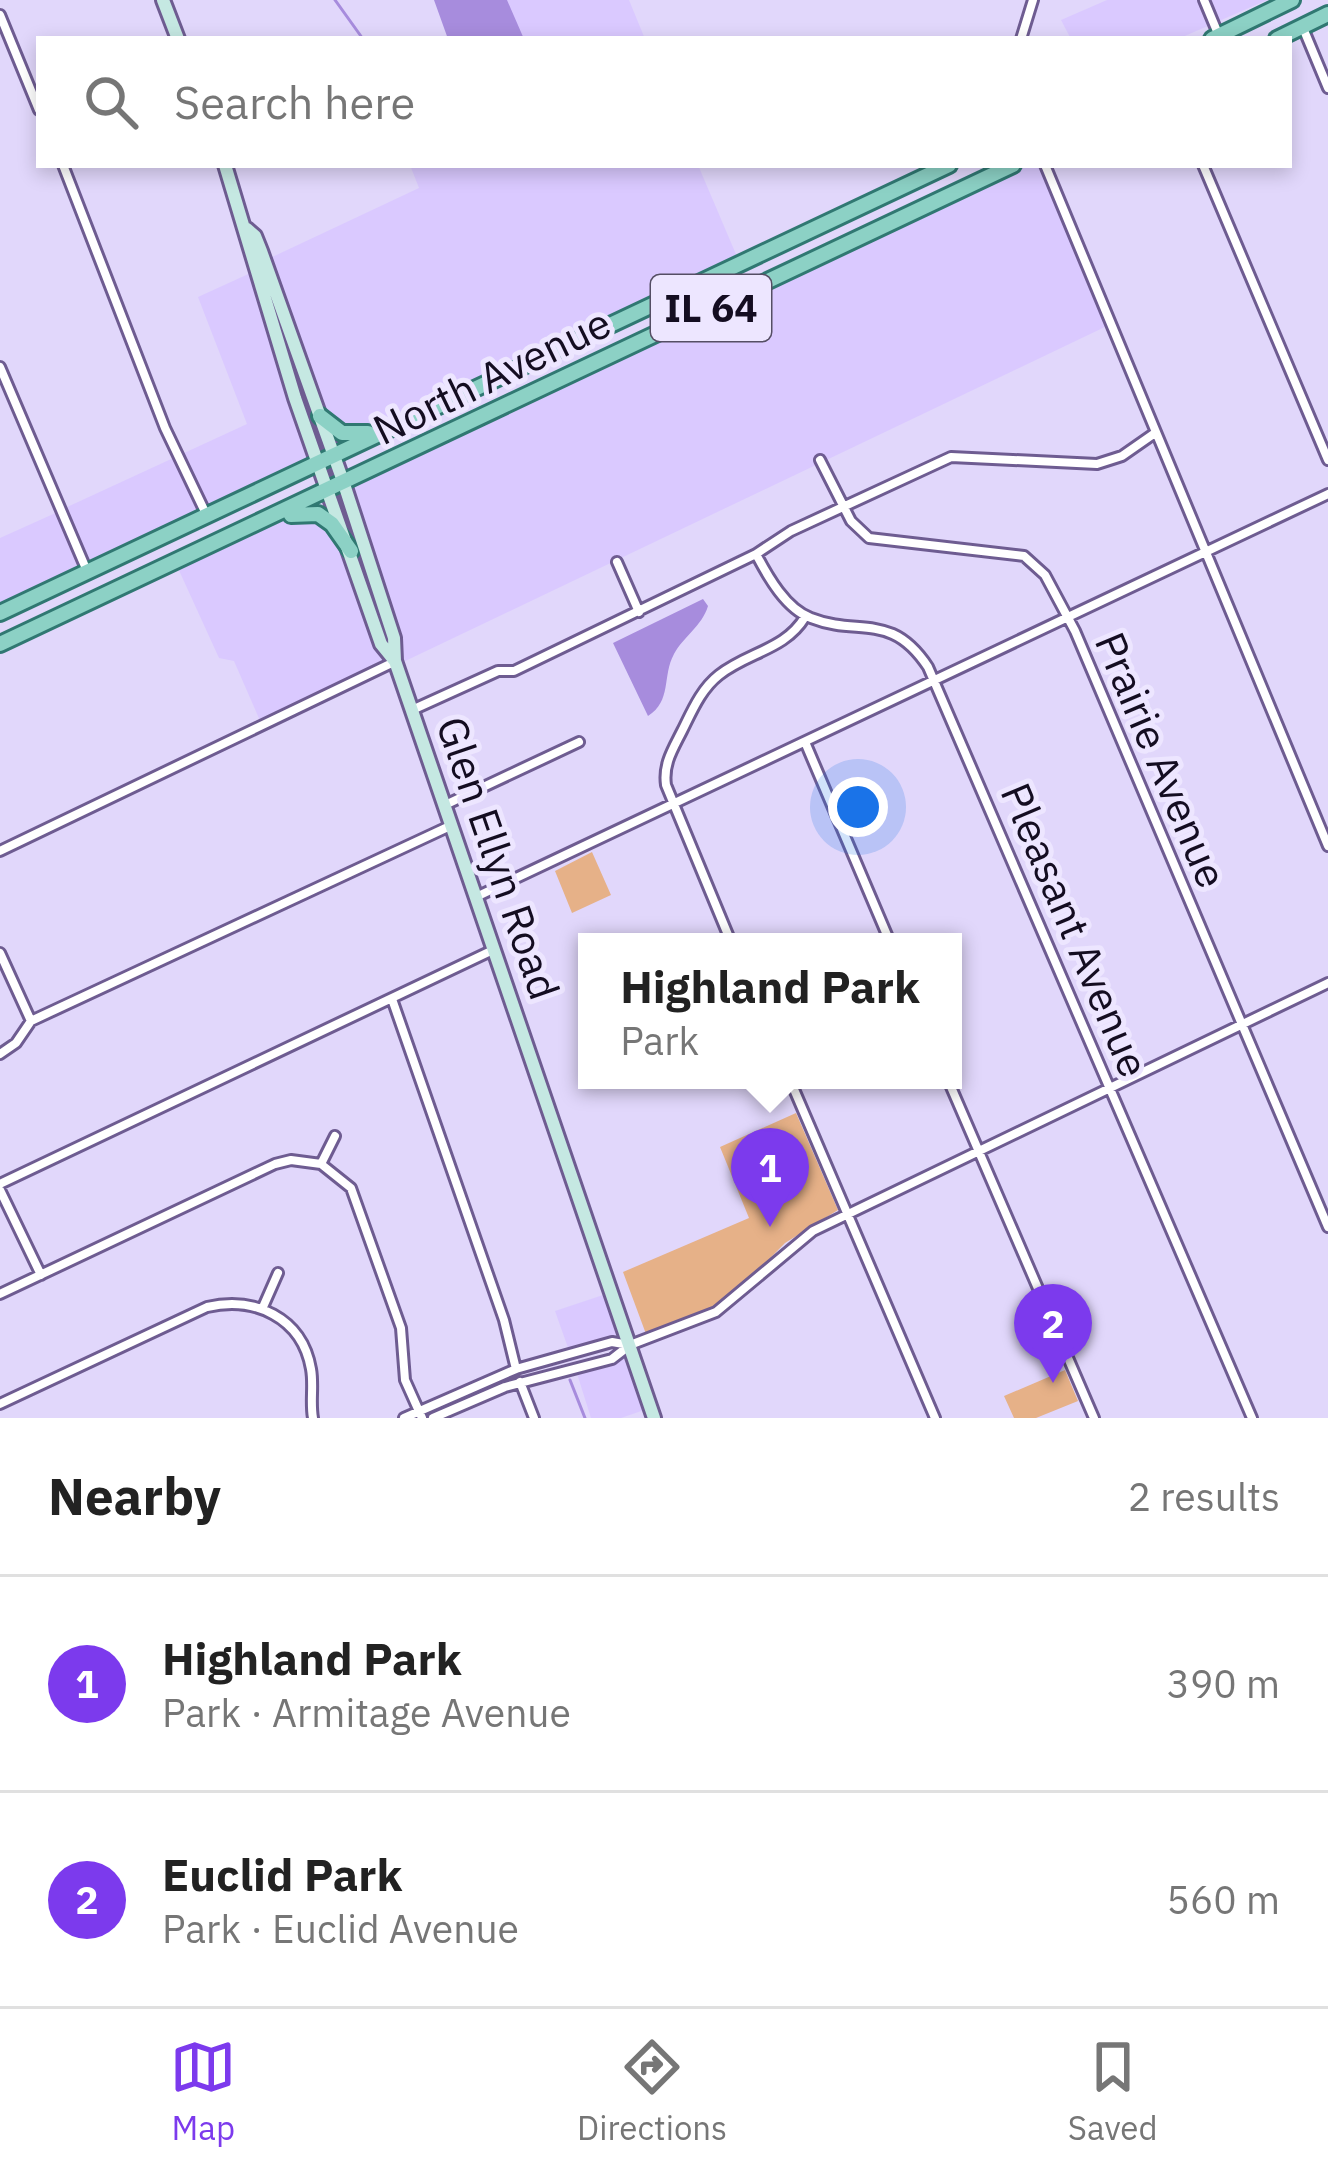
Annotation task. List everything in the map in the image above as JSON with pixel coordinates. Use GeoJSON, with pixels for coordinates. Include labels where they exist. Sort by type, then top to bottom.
{"type":"FeatureCollection","features":[{"type":"Feature","properties":{"kind":"main road"},"geometry":{"type":"LineString","coordinates":[[1217,36],[1292,0]]}},
{"type":"Feature","properties":{"kind":"main road"},"geometry":{"type":"LineString","coordinates":[[1283,36],[1328,14]]}},
{"type":"Feature","properties":{"kind":"main road","name":"North Avenue"},"geometry":{"type":"LineString","coordinates":[[0,613],[943,168]]}},
{"type":"Feature","properties":{"kind":"main road","name":"North Avenue"},"geometry":{"type":"LineString","coordinates":[[0,644],[1006,168]]}},
{"type":"Feature","properties":{"kind":"main road"},"geometry":{"type":"LineString","coordinates":[[320,416],[342,434],[356,436],[402,423]]}},
{"type":"Feature","properties":{"kind":"main road"},"geometry":{"type":"LineString","coordinates":[[236,535],[303,512],[318,514],[332,524],[351,551]]}},
{"type":"Feature","properties":{"kind":"street"},"geometry":{"type":"LineString","coordinates":[[164,0],[177,36]]}},
{"type":"Feature","properties":{"kind":"street"},"geometry":{"type":"LineString","coordinates":[[1022,36],[1033,0]]}},
{"type":"Feature","properties":{"kind":"street"},"geometry":{"type":"LineString","coordinates":[[1204,0],[1215,36]]}},
{"type":"Feature","properties":{"kind":"street"},"geometry":{"type":"LineString","coordinates":[[0,15],[36,103]]}},
{"type":"Feature","properties":{"kind":"street"},"geometry":{"type":"LineString","coordinates":[[1302,27],[1328,88]]}},
{"type":"Feature","properties":{"kind":"street"},"geometry":{"type":"LineString","coordinates":[[64,168],[165,428],[207,516]]}},
{"type":"Feature","properties":{"kind":"street"},"geometry":{"type":"LineString","coordinates":[[226,168],[247,229]]}},
{"type":"Feature","properties":{"kind":"street"},"geometry":{"type":"LineString","coordinates":[[1046,168],[1328,846]]}},
{"type":"Feature","properties":{"kind":"street"},"geometry":{"type":"LineString","coordinates":[[1204,168],[1328,460]]}},
{"type":"Feature","properties":{"kind":"street","name":"Glen Ellyn Road"},"geometry":{"type":"LineString","coordinates":[[395,661],[381,644],[351,551],[337,487],[334,457],[320,416],[255,236],[247,229],[245,238],[318,464],[337,487],[394,638],[395,661],[654,1418]]}},
{"type":"Feature","properties":{"kind":"street"},"geometry":{"type":"LineString","coordinates":[[0,367],[88,572]]}},
{"type":"Feature","properties":{"kind":"street"},"geometry":{"type":"LineString","coordinates":[[412,710],[498,671],[514,671],[756,554],[790,531],[951,457],[1097,464],[1116,458],[1155,433]]}},
{"type":"Feature","properties":{"kind":"street","name":"Prairie Avenue"},"geometry":{"type":"LineString","coordinates":[[820,460],[842,506],[869,538],[1024,556],[1041,568],[1066,616],[1328,1227]]}},
{"type":"Feature","properties":{"kind":"street"},"geometry":{"type":"LineString","coordinates":[[476,897],[1328,494]]}},
{"type":"Feature","properties":{"kind":"street"},"geometry":{"type":"LineString","coordinates":[[727,933],[666,785],[667,760],[702,694],[724,671],[784,642],[805,617],[775,586],[756,554]]}},
{"type":"Feature","properties":{"kind":"street"},"geometry":{"type":"LineString","coordinates":[[617,562],[638,611]]}},
{"type":"Feature","properties":{"kind":"street","name":"Pleasant Avenue"},"geometry":{"type":"LineString","coordinates":[[805,617],[888,631],[922,657],[1252,1418]]}},
{"type":"Feature","properties":{"kind":"street"},"geometry":{"type":"LineString","coordinates":[[0,851],[395,661]]}},
{"type":"Feature","properties":{"kind":"street"},"geometry":{"type":"LineString","coordinates":[[445,805],[579,742]]}},
{"type":"Feature","properties":{"kind":"street"},"geometry":{"type":"LineString","coordinates":[[805,742],[886,933]]}},
{"type":"Feature","properties":{"kind":"street"},"geometry":{"type":"LineString","coordinates":[[0,1054],[16,1043],[31,1021],[451,826]]}},
{"type":"Feature","properties":{"kind":"street"},"geometry":{"type":"LineString","coordinates":[[41,1275],[0,1187],[494,950]]}},
{"type":"Feature","properties":{"kind":"street"},"geometry":{"type":"LineString","coordinates":[[0,953],[31,1021]]}},
{"type":"Feature","properties":{"kind":"street"},"geometry":{"type":"LineString","coordinates":[[434,1418],[520,1382],[617,1358],[630,1345],[726,1306],[791,1245],[847,1213],[1328,983]]}},
{"type":"Feature","properties":{"kind":"street"},"geometry":{"type":"LineString","coordinates":[[392,998],[517,1369]]}},
{"type":"Feature","properties":{"kind":"street"},"geometry":{"type":"LineString","coordinates":[[794,1089],[935,1418]]}},
{"type":"Feature","properties":{"kind":"street"},"geometry":{"type":"LineString","coordinates":[[953,1089],[1094,1418]]}},
{"type":"Feature","properties":{"kind":"street"},"geometry":{"type":"LineString","coordinates":[[321,1163],[335,1136]]}},
{"type":"Feature","properties":{"kind":"street"},"geometry":{"type":"LineString","coordinates":[[0,1294],[275,1164],[291,1160],[321,1163],[345,1180],[357,1200],[400,1328],[405,1380],[420,1415]]}},
{"type":"Feature","properties":{"kind":"street"},"geometry":{"type":"LineString","coordinates":[[263,1307],[278,1273]]}},
{"type":"Feature","properties":{"kind":"street"},"geometry":{"type":"LineString","coordinates":[[0,1404],[207,1307],[233,1303],[263,1307],[289,1327],[307,1353],[313,1418]]}},
{"type":"Feature","properties":{"kind":"street"},"geometry":{"type":"LineString","coordinates":[[404,1418],[420,1415],[517,1369],[612,1342],[630,1345]]}},
{"type":"Feature","properties":{"kind":"street"},"geometry":{"type":"LineString","coordinates":[[520,1382],[534,1418]]}},
{"type":"Feature","properties":{"kind":"shaded area"},"geometry":{"type":"Polygon","coordinates":[[[434,0],[507,0],[523,36],[447,36],[434,0]]]}},
{"type":"Feature","properties":{"kind":"shaded area"},"geometry":{"type":"Polygon","coordinates":[[[494,0],[629,0],[644,36],[508,36],[494,0]]]}},
{"type":"Feature","properties":{"kind":"shaded area"},"geometry":{"type":"Polygon","coordinates":[[[1107,0],[1267,0],[1185,36],[1069,36],[1061,20],[1107,0]]]}},
{"type":"Feature","properties":{"kind":"shaded area"},"geometry":{"type":"Polygon","coordinates":[[[411,168],[699,168],[738,259],[335,451],[268,259],[419,188],[411,168]]]}},
{"type":"Feature","properties":{"kind":"shaded area"},"geometry":{"type":"Polygon","coordinates":[[[1015,168],[1041,168],[1109,325],[401,663],[350,487],[1015,168]]]}},
{"type":"Feature","properties":{"kind":"shaded area"},"geometry":{"type":"Polygon","coordinates":[[[255,271],[315,460],[90,568],[65,508],[247,424],[198,297],[255,271]]]}},
{"type":"Feature","properties":{"kind":"shaded area"},"geometry":{"type":"Polygon","coordinates":[[[60,511],[85,571],[0,611],[0,538],[60,511]]]}},
{"type":"Feature","properties":{"kind":"shaded area"},"geometry":{"type":"Polygon","coordinates":[[[303,514],[317,516],[349,554],[392,661],[261,723],[234,661],[219,658],[177,566],[237,537],[303,514]]]}},
{"type":"Feature","properties":{"kind":"shaded area"},"geometry":{"type":"Polygon","coordinates":[[[703,599],[708,606],[705,613],[674,654],[664,696],[648,716],[613,643],[703,599]]]}},
{"type":"Feature","properties":{"kind":"shaded area"},"geometry":{"type":"Polygon","coordinates":[[[592,852],[611,895],[572,913],[555,871],[592,852]]]}},
{"type":"Feature","properties":{"kind":"shaded area"},"geometry":{"type":"Polygon","coordinates":[[[796,1113],[838,1210],[785,1243],[738,1291],[699,1316],[646,1334],[623,1272],[749,1218],[720,1147],[796,1113]]]}},
{"type":"Feature","properties":{"kind":"shaded area"},"geometry":{"type":"Polygon","coordinates":[[[609,1293],[626,1344],[572,1359],[555,1311],[609,1293]]]}},
{"type":"Feature","properties":{"kind":"shaded area"},"geometry":{"type":"Polygon","coordinates":[[[629,1348],[650,1408],[621,1418],[591,1418],[574,1364],[629,1348]]]}},
{"type":"Feature","properties":{"kind":"shaded area"},"geometry":{"type":"Polygon","coordinates":[[[1065,1370],[1078,1401],[1036,1418],[1014,1418],[1004,1396],[1065,1370]]]}},
{"type":"Feature","properties":{"kind":"waterway"},"geometry":{"type":"LineString","coordinates":[[335,0],[361,36]]}},
{"type":"Feature","properties":{"kind":"waterway"},"geometry":{"type":"LineString","coordinates":[[570,1380],[585,1418]]}},
{"type":"Feature","properties":{"kind":"place","name":"Highland Park"},"geometry":{"type":"Point","coordinates":[770,1227]}},
{"type":"Feature","properties":{"kind":"place","name":"Euclid Park"},"geometry":{"type":"Point","coordinates":[1053,1383]}}]}
